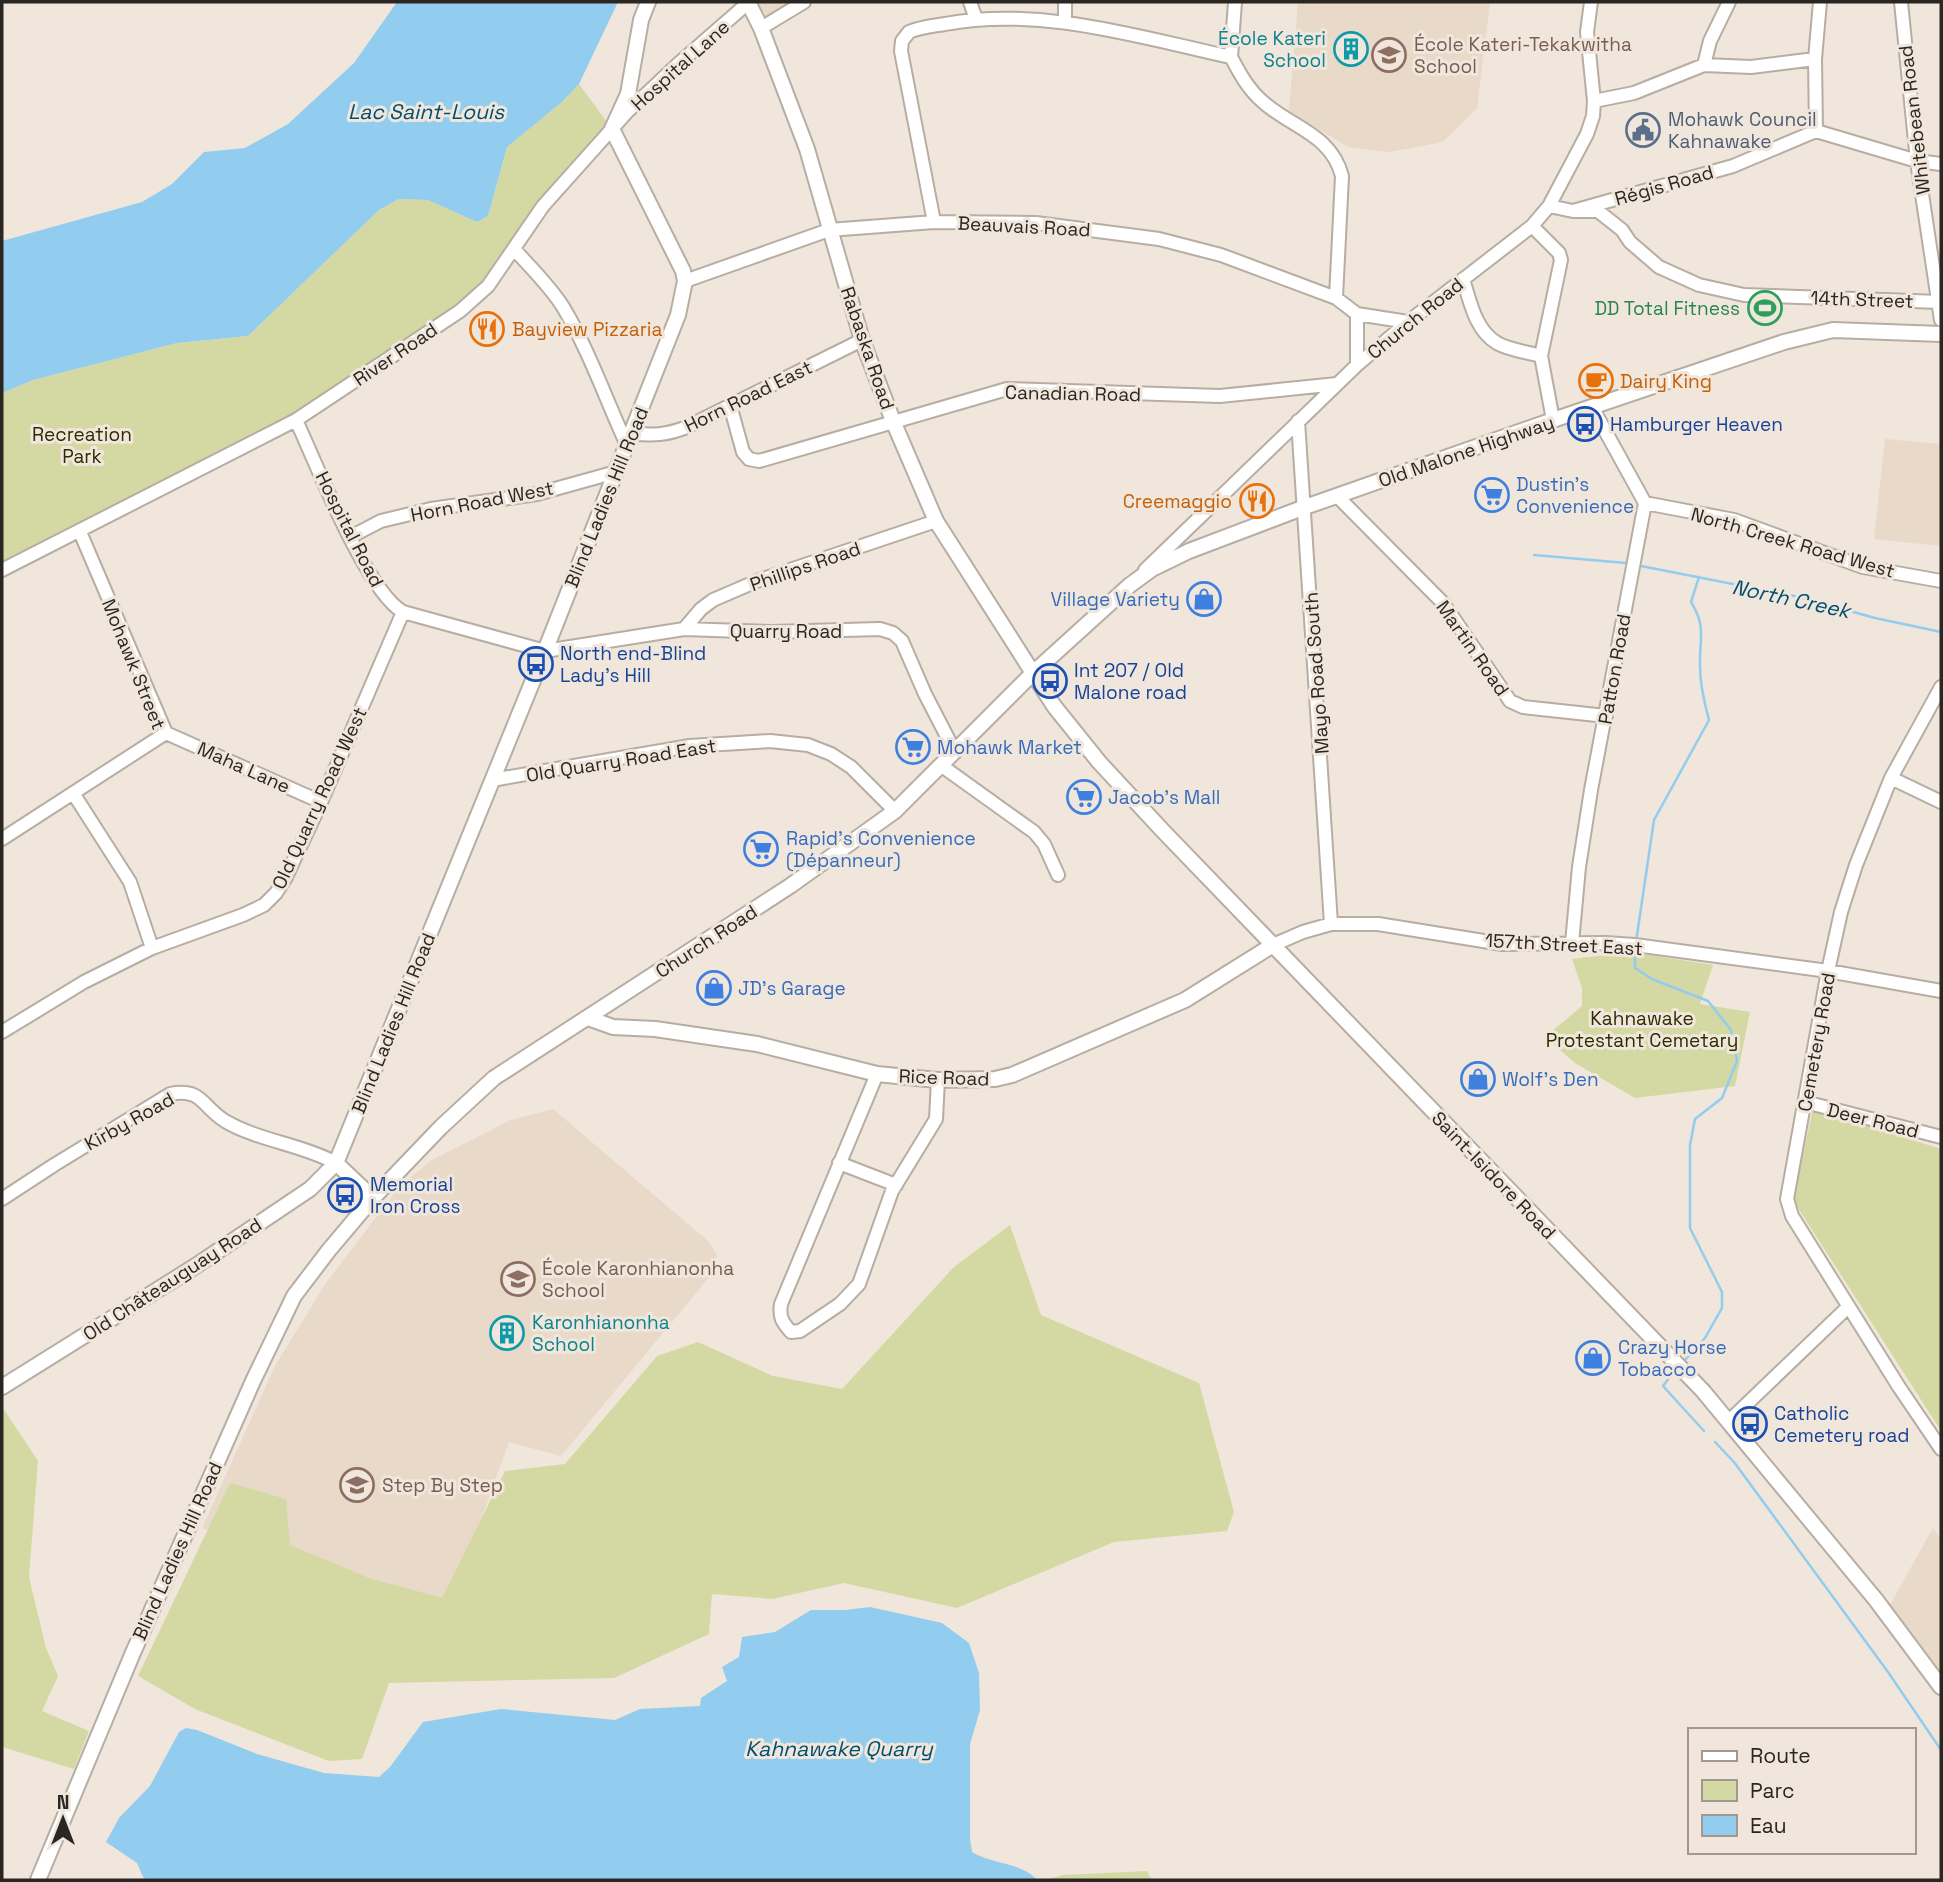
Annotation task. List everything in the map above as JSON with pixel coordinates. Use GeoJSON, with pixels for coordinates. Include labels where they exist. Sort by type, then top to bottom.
{"type":"FeatureCollection","features":[{"type":"Feature","properties":{"kind":"street","name":"River Road"},"geometry":{"type":"LineString","coordinates":[[2,570],[296,420],[460,311],[488,286],[543,206],[612,129],[628,94],[641,20],[648,2]]}},
{"type":"Feature","properties":{"kind":"street","name":"Hospital Lane"},"geometry":{"type":"LineString","coordinates":[[612,129],[677,65],[749,2]]}},
{"type":"Feature","properties":{"kind":"street","name":"Rabaska Road"},"geometry":{"type":"LineString","coordinates":[[749,2],[807,149],[862,340],[892,421],[936,521],[1032,674]]}},
{"type":"Feature","properties":{"kind":"street","name":"Hospital Lane"},"geometry":{"type":"LineString","coordinates":[[761,28],[804,2]]}},
{"type":"Feature","properties":{"kind":"street"},"geometry":{"type":"LineString","coordinates":[[970,2],[976,19]]}},
{"type":"Feature","properties":{"kind":"street"},"geometry":{"type":"LineString","coordinates":[[1065,2],[1065,22]]}},
{"type":"Feature","properties":{"kind":"street"},"geometry":{"type":"LineString","coordinates":[[1235,2],[1231,57],[1243,80],[1264,103],[1328,146],[1338,160],[1342,176],[1336,298]]}},
{"type":"Feature","properties":{"kind":"street","name":"Church Road"},"geometry":{"type":"LineString","coordinates":[[1130,585],[1357,365],[1532,226],[1549,206],[1587,134],[1594,101],[1587,32],[1591,2]]}},
{"type":"Feature","properties":{"kind":"street"},"geometry":{"type":"LineString","coordinates":[[1704,65],[1710,41],[1729,2]]}},
{"type":"Feature","properties":{"kind":"street"},"geometry":{"type":"LineString","coordinates":[[1820,2],[1815,59],[1816,131],[1917,161],[1941,164]]}},
{"type":"Feature","properties":{"kind":"street","name":"Whitebean Road"},"geometry":{"type":"LineString","coordinates":[[1901,2],[1917,161],[1941,320]]}},
{"type":"Feature","properties":{"kind":"street"},"geometry":{"type":"LineString","coordinates":[[934,222],[901,51],[902,41],[909,32],[976,19],[1065,22],[1231,57]]}},
{"type":"Feature","properties":{"kind":"street"},"geometry":{"type":"LineString","coordinates":[[1594,101],[1634,93],[1704,65],[1751,67],[1815,59]]}},
{"type":"Feature","properties":{"kind":"street"},"geometry":{"type":"LineString","coordinates":[[612,129],[680,263],[685,281]]}},
{"type":"Feature","properties":{"kind":"street","name":"Régis Road"},"geometry":{"type":"LineString","coordinates":[[1549,206],[1573,211],[1733,166],[1816,131]]}},
{"type":"Feature","properties":{"kind":"street","name":"14th Street"},"geometry":{"type":"LineString","coordinates":[[1573,211],[1598,211],[1622,230],[1630,242],[1659,267],[1699,285],[1744,295],[1940,302]]}},
{"type":"Feature","properties":{"kind":"street","name":"Beauvais Road"},"geometry":{"type":"LineString","coordinates":[[685,281],[829,230],[934,222],[1046,224],[1159,239],[1221,255],[1336,298],[1357,314],[1408,322]]}},
{"type":"Feature","properties":{"kind":"street"},"geometry":{"type":"LineString","coordinates":[[1532,226],[1559,253],[1561,260],[1541,356],[1553,420]]}},
{"type":"Feature","properties":{"kind":"street"},"geometry":{"type":"LineString","coordinates":[[514,249],[562,306],[629,439]]}},
{"type":"Feature","properties":{"kind":"street"},"geometry":{"type":"LineString","coordinates":[[1463,279],[1475,316],[1484,332],[1498,344],[1541,356]]}},
{"type":"Feature","properties":{"kind":"street","name":"Blind Ladies Hill Road"},"geometry":{"type":"LineString","coordinates":[[336,1163],[616,472],[678,315],[685,281]]}},
{"type":"Feature","properties":{"kind":"street"},"geometry":{"type":"LineString","coordinates":[[1357,314],[1357,365]]}},
{"type":"Feature","properties":{"kind":"street","name":"Old Malone Highway"},"geometry":{"type":"LineString","coordinates":[[1032,674],[1130,585],[1152,569],[1189,551],[1553,420],[1784,342],[1833,330],[1941,334]]}},
{"type":"Feature","properties":{"kind":"street","name":"Horn Road East"},"geometry":{"type":"LineString","coordinates":[[629,439],[671,433],[862,340]]}},
{"type":"Feature","properties":{"kind":"street","name":"Canadian Road"},"geometry":{"type":"LineString","coordinates":[[730,405],[744,452],[749,459],[758,461],[1007,388],[1220,396],[1338,384]]}},
{"type":"Feature","properties":{"kind":"street"},"geometry":{"type":"LineString","coordinates":[[1592,407],[1644,503]]}},
{"type":"Feature","properties":{"kind":"street","name":"Hospital Road"},"geometry":{"type":"LineString","coordinates":[[296,420],[350,537],[384,595],[394,607],[403,612]]}},
{"type":"Feature","properties":{"kind":"street","name":"Mayo Road South"},"geometry":{"type":"LineString","coordinates":[[1298,421],[1331,924]]}},
{"type":"Feature","properties":{"kind":"street","name":"Horn Road West"},"geometry":{"type":"LineString","coordinates":[[350,537],[381,522],[431,509],[537,494],[616,472]]}},
{"type":"Feature","properties":{"kind":"street","name":"Martin Road"},"geometry":{"type":"LineString","coordinates":[[1337,496],[1443,603],[1510,701],[1523,707],[1606,716]]}},
{"type":"Feature","properties":{"kind":"street","name":"North Creek Road West"},"geometry":{"type":"LineString","coordinates":[[1644,503],[1734,520],[1863,567],[1941,581]]}},
{"type":"Feature","properties":{"kind":"street","name":"Patton Road"},"geometry":{"type":"LineString","coordinates":[[1572,943],[1579,867],[1591,790],[1644,503]]}},
{"type":"Feature","properties":{"kind":"street","name":"Phillips Road"},"geometry":{"type":"LineString","coordinates":[[684,629],[701,609],[713,600],[757,581],[936,521]]}},
{"type":"Feature","properties":{"kind":"street","name":"Mohawk Street"},"geometry":{"type":"LineString","coordinates":[[2,839],[166,733],[79,532]]}},
{"type":"Feature","properties":{"kind":"street"},"geometry":{"type":"LineString","coordinates":[[403,612],[545,651]]}},
{"type":"Feature","properties":{"kind":"street","name":"Old Quarry Road West"},"geometry":{"type":"LineString","coordinates":[[2,1032],[84,982],[152,948],[264,905],[276,893],[321,802],[403,612]]}},
{"type":"Feature","properties":{"kind":"street","name":"Quarry Road"},"geometry":{"type":"LineString","coordinates":[[545,651],[684,629],[771,632],[880,629],[893,633],[902,640],[925,694],[955,752]]}},
{"type":"Feature","properties":{"kind":"street","name":"Church Road"},"geometry":{"type":"LineString","coordinates":[[373,1198],[441,1127],[494,1078],[790,886],[895,811],[1032,674]]}},
{"type":"Feature","properties":{"kind":"street","name":"Saint-Isidore Road"},"geometry":{"type":"LineString","coordinates":[[1032,674],[1099,762],[1687,1374],[1876,1600],[1941,1688]]}},
{"type":"Feature","properties":{"kind":"street","name":"Cemetery Road"},"geometry":{"type":"LineString","coordinates":[[1941,687],[1891,778],[1856,865],[1841,912],[1787,1199],[1792,1216],[1848,1307],[1941,1449]]}},
{"type":"Feature","properties":{"kind":"street","name":"Maha Lane"},"geometry":{"type":"LineString","coordinates":[[166,733],[321,802]]}},
{"type":"Feature","properties":{"kind":"street","name":"Old Quarry Road East"},"geometry":{"type":"LineString","coordinates":[[492,780],[690,746],[770,741],[808,745],[831,754],[851,767],[895,811]]}},
{"type":"Feature","properties":{"kind":"street"},"geometry":{"type":"LineString","coordinates":[[942,766],[1034,832],[1044,844],[1058,875]]}},
{"type":"Feature","properties":{"kind":"street"},"geometry":{"type":"LineString","coordinates":[[1891,778],[1941,802]]}},
{"type":"Feature","properties":{"kind":"street"},"geometry":{"type":"LineString","coordinates":[[73,793],[130,882],[152,948]]}},
{"type":"Feature","properties":{"kind":"street","name":"157th Street East"},"geometry":{"type":"LineString","coordinates":[[1273,945],[1331,924],[1378,924],[1502,944],[1635,946],[1828,971],[1941,991]]}},
{"type":"Feature","properties":{"kind":"street","name":"Rice Road"},"geometry":{"type":"LineString","coordinates":[[589,1018],[612,1027],[655,1029],[757,1044],[877,1073],[938,1080],[995,1079],[1012,1075],[1185,1000],[1273,945]]}},
{"type":"Feature","properties":{"kind":"street"},"geometry":{"type":"LineString","coordinates":[[877,1073],[780,1304],[782,1322],[791,1332],[800,1331],[840,1304],[859,1284],[896,1185],[936,1119],[938,1080]]}},
{"type":"Feature","properties":{"kind":"street","name":"Kirby Road"},"geometry":{"type":"LineString","coordinates":[[2,1199],[170,1094],[186,1091],[198,1097],[222,1119],[239,1129],[312,1152],[336,1163]]}},
{"type":"Feature","properties":{"kind":"street","name":"Deer Road"},"geometry":{"type":"LineString","coordinates":[[1805,1102],[1941,1137]]}},
{"type":"Feature","properties":{"kind":"street"},"geometry":{"type":"LineString","coordinates":[[336,1163],[373,1198]]}},
{"type":"Feature","properties":{"kind":"street","name":"Old Châteauguay Road"},"geometry":{"type":"LineString","coordinates":[[3,1384],[182,1274],[310,1189],[336,1163]]}},
{"type":"Feature","properties":{"kind":"street"},"geometry":{"type":"LineString","coordinates":[[839,1163],[896,1185]]}},
{"type":"Feature","properties":{"kind":"street","name":"Blind Ladies Hill Road"},"geometry":{"type":"LineString","coordinates":[[37,1880],[132,1655],[263,1360],[294,1297],[373,1198]]}},
{"type":"Feature","properties":{"kind":"street"},"geometry":{"type":"LineString","coordinates":[[1728,1420],[1848,1307]]}},
{"type":"Feature","properties":{"kind":"shaded area"},"geometry":{"type":"Polygon","coordinates":[[[744,2],[802,2],[760,29],[744,2]]]}},
{"type":"Feature","properties":{"kind":"shaded area","name":"École Kateri-Tekakwitha School"},"geometry":{"type":"Polygon","coordinates":[[[1298,2],[1490,2],[1477,108],[1443,142],[1389,152],[1348,147],[1289,111],[1298,2]]]}},
{"type":"Feature","properties":{"kind":"shaded area"},"geometry":{"type":"Polygon","coordinates":[[[1885,439],[1941,444],[1941,546],[1874,539],[1885,439]]]}},
{"type":"Feature","properties":{"kind":"shaded area","name":"École Karonhianonha School"},"geometry":{"type":"Polygon","coordinates":[[[553,1109],[708,1241],[717,1255],[711,1275],[561,1456],[509,1442],[446,1617],[202,1528],[276,1364],[326,1283],[400,1186],[432,1160],[511,1120],[553,1109]]]}},
{"type":"Feature","properties":{"kind":"shaded area"},"geometry":{"type":"Polygon","coordinates":[[[1933,1528],[1941,1540],[1941,1676],[1890,1605],[1933,1528]]]}},
{"type":"Feature","properties":{"kind":"green space","name":"Recreation Park"},"geometry":{"type":"Polygon","coordinates":[[[579,84],[612,129],[543,206],[488,286],[296,420],[2,570],[2,393],[33,380],[177,343],[248,336],[379,210],[399,199],[429,200],[477,222],[488,216],[507,147],[562,102],[579,84]]]}},
{"type":"Feature","properties":{"kind":"green space","name":"Kahnawake Protestant Cemetary"},"geometry":{"type":"Polygon","coordinates":[[[1630,952],[1713,965],[1700,1004],[1750,1012],[1735,1086],[1635,1098],[1575,1063],[1545,1037],[1582,1006],[1582,988],[1572,959],[1630,952]]]}},
{"type":"Feature","properties":{"kind":"green space"},"geometry":{"type":"Polygon","coordinates":[[[1813,1109],[1941,1149],[1941,1431],[1793,1200],[1813,1109]]]}},
{"type":"Feature","properties":{"kind":"green space"},"geometry":{"type":"Polygon","coordinates":[[[1010,1225],[1041,1315],[1199,1383],[1234,1512],[1227,1531],[1114,1542],[957,1608],[844,1583],[772,1599],[712,1594],[709,1634],[614,1678],[389,1683],[362,1759],[329,1761],[195,1709],[138,1676],[230,1483],[286,1499],[290,1545],[369,1578],[442,1598],[505,1471],[565,1464],[657,1356],[698,1342],[773,1376],[842,1389],[954,1267],[1010,1225]]]}},
{"type":"Feature","properties":{"kind":"green space"},"geometry":{"type":"Polygon","coordinates":[[[3,1408],[38,1461],[29,1577],[46,1648],[58,1676],[42,1711],[89,1731],[74,1769],[2,1747],[3,1408]]]}},
{"type":"Feature","properties":{"kind":"green space"},"geometry":{"type":"Polygon","coordinates":[[[1147,1871],[1151,1879],[1209,1880],[1052,1878],[1063,1875],[1147,1871]]]}},
{"type":"Feature","properties":{"kind":"water","name":"Lac Saint-Louis"},"geometry":{"type":"Polygon","coordinates":[[[397,2],[618,2],[579,84],[562,102],[507,147],[488,216],[477,222],[428,200],[399,199],[379,210],[248,336],[177,343],[33,380],[2,393],[2,241],[142,202],[172,184],[204,152],[245,148],[288,124],[354,63],[397,2]]]}},
{"type":"Feature","properties":{"kind":"water","name":"Kahnawake Quarry"},"geometry":{"type":"Polygon","coordinates":[[[870,1607],[942,1623],[969,1643],[979,1673],[980,1710],[970,1744],[972,1852],[1024,1870],[1037,1880],[147,1880],[137,1863],[106,1842],[119,1818],[150,1786],[179,1732],[186,1728],[257,1754],[324,1773],[379,1777],[390,1767],[423,1722],[501,1709],[615,1720],[640,1709],[700,1706],[701,1698],[727,1681],[722,1667],[739,1657],[742,1637],[775,1632],[811,1610],[870,1607]]]}},
{"type":"Feature","properties":{"kind":"waterway","name":"North Creek"},"geometry":{"type":"LineString","coordinates":[[1534,555],[1626,563]]}},
{"type":"Feature","properties":{"kind":"waterway","name":"North Creek"},"geometry":{"type":"LineString","coordinates":[[1641,566],[1799,597],[1875,618],[1941,632]]}},
{"type":"Feature","properties":{"kind":"waterway"},"geometry":{"type":"LineString","coordinates":[[1636,942],[1654,820],[1709,720],[1701,680],[1701,626],[1691,602],[1699,577]]}},
{"type":"Feature","properties":{"kind":"waterway"},"geometry":{"type":"LineString","coordinates":[[1635,948],[1635,968],[1652,979],[1708,1001],[1731,1030],[1737,1061],[1722,1098],[1695,1119],[1690,1145],[1690,1228],[1722,1292],[1722,1308],[1705,1338],[1682,1363]]}},
{"type":"Feature","properties":{"kind":"waterway"},"geometry":{"type":"LineString","coordinates":[[1675,1370],[1663,1386],[1704,1431]]}},
{"type":"Feature","properties":{"kind":"waterway"},"geometry":{"type":"LineString","coordinates":[[1715,1442],[1734,1462],[1888,1672],[1941,1750]]}},
{"type":"Feature","properties":{"kind":"place","name":"École Kateri School"},"geometry":{"type":"Point","coordinates":[1351,49]}},
{"type":"Feature","properties":{"kind":"place","name":"École Kateri-Tekakwitha School"},"geometry":{"type":"Point","coordinates":[1389,55]}},
{"type":"Feature","properties":{"kind":"place","name":"Mohawk Council Kahnawake"},"geometry":{"type":"Point","coordinates":[1643,130]}},
{"type":"Feature","properties":{"kind":"place","name":"DD Total Fitness"},"geometry":{"type":"Point","coordinates":[1765,308]}},
{"type":"Feature","properties":{"kind":"place","name":"Bayview Pizzaria"},"geometry":{"type":"Point","coordinates":[487,329]}},
{"type":"Feature","properties":{"kind":"place","name":"Dairy King"},"geometry":{"type":"Point","coordinates":[1596,381]}},
{"type":"Feature","properties":{"kind":"place","name":"Hamburger Heaven"},"geometry":{"type":"Point","coordinates":[1585,424]}},
{"type":"Feature","properties":{"kind":"place","name":"Dustin's Convenience"},"geometry":{"type":"Point","coordinates":[1492,495]}},
{"type":"Feature","properties":{"kind":"place","name":"Creemaggio"},"geometry":{"type":"Point","coordinates":[1257,501]}},
{"type":"Feature","properties":{"kind":"place","name":"Village Variety"},"geometry":{"type":"Point","coordinates":[1204,599]}},
{"type":"Feature","properties":{"kind":"place","name":"North end-Blind Lady's Hill"},"geometry":{"type":"Point","coordinates":[536,664]}},
{"type":"Feature","properties":{"kind":"place","name":"Int 207 / Old Malone road"},"geometry":{"type":"Point","coordinates":[1050,681]}},
{"type":"Feature","properties":{"kind":"place","name":"Mohawk Market"},"geometry":{"type":"Point","coordinates":[913,747]}},
{"type":"Feature","properties":{"kind":"place","name":"Jacob's Mall"},"geometry":{"type":"Point","coordinates":[1084,797]}},
{"type":"Feature","properties":{"kind":"place","name":"Rapid's Convenience (Dépanneur)"},"geometry":{"type":"Point","coordinates":[761,849]}},
{"type":"Feature","properties":{"kind":"place","name":"JD's Garage"},"geometry":{"type":"Point","coordinates":[714,988]}},
{"type":"Feature","properties":{"kind":"place","name":"Wolf's Den"},"geometry":{"type":"Point","coordinates":[1478,1079]}},
{"type":"Feature","properties":{"kind":"place","name":"Memorial Iron Cross"},"geometry":{"type":"Point","coordinates":[345,1195]}},
{"type":"Feature","properties":{"kind":"place","name":"École Karonhianonha School"},"geometry":{"type":"Point","coordinates":[518,1279]}},
{"type":"Feature","properties":{"kind":"place","name":"Karonhianonha School"},"geometry":{"type":"Point","coordinates":[507,1333]}},
{"type":"Feature","properties":{"kind":"place","name":"Crazy Horse Tobacco"},"geometry":{"type":"Point","coordinates":[1593,1358]}},
{"type":"Feature","properties":{"kind":"place","name":"Catholic Cemetery road"},"geometry":{"type":"Point","coordinates":[1750,1424]}},
{"type":"Feature","properties":{"kind":"place","name":"Step By Step"},"geometry":{"type":"Point","coordinates":[357,1485]}}]}
